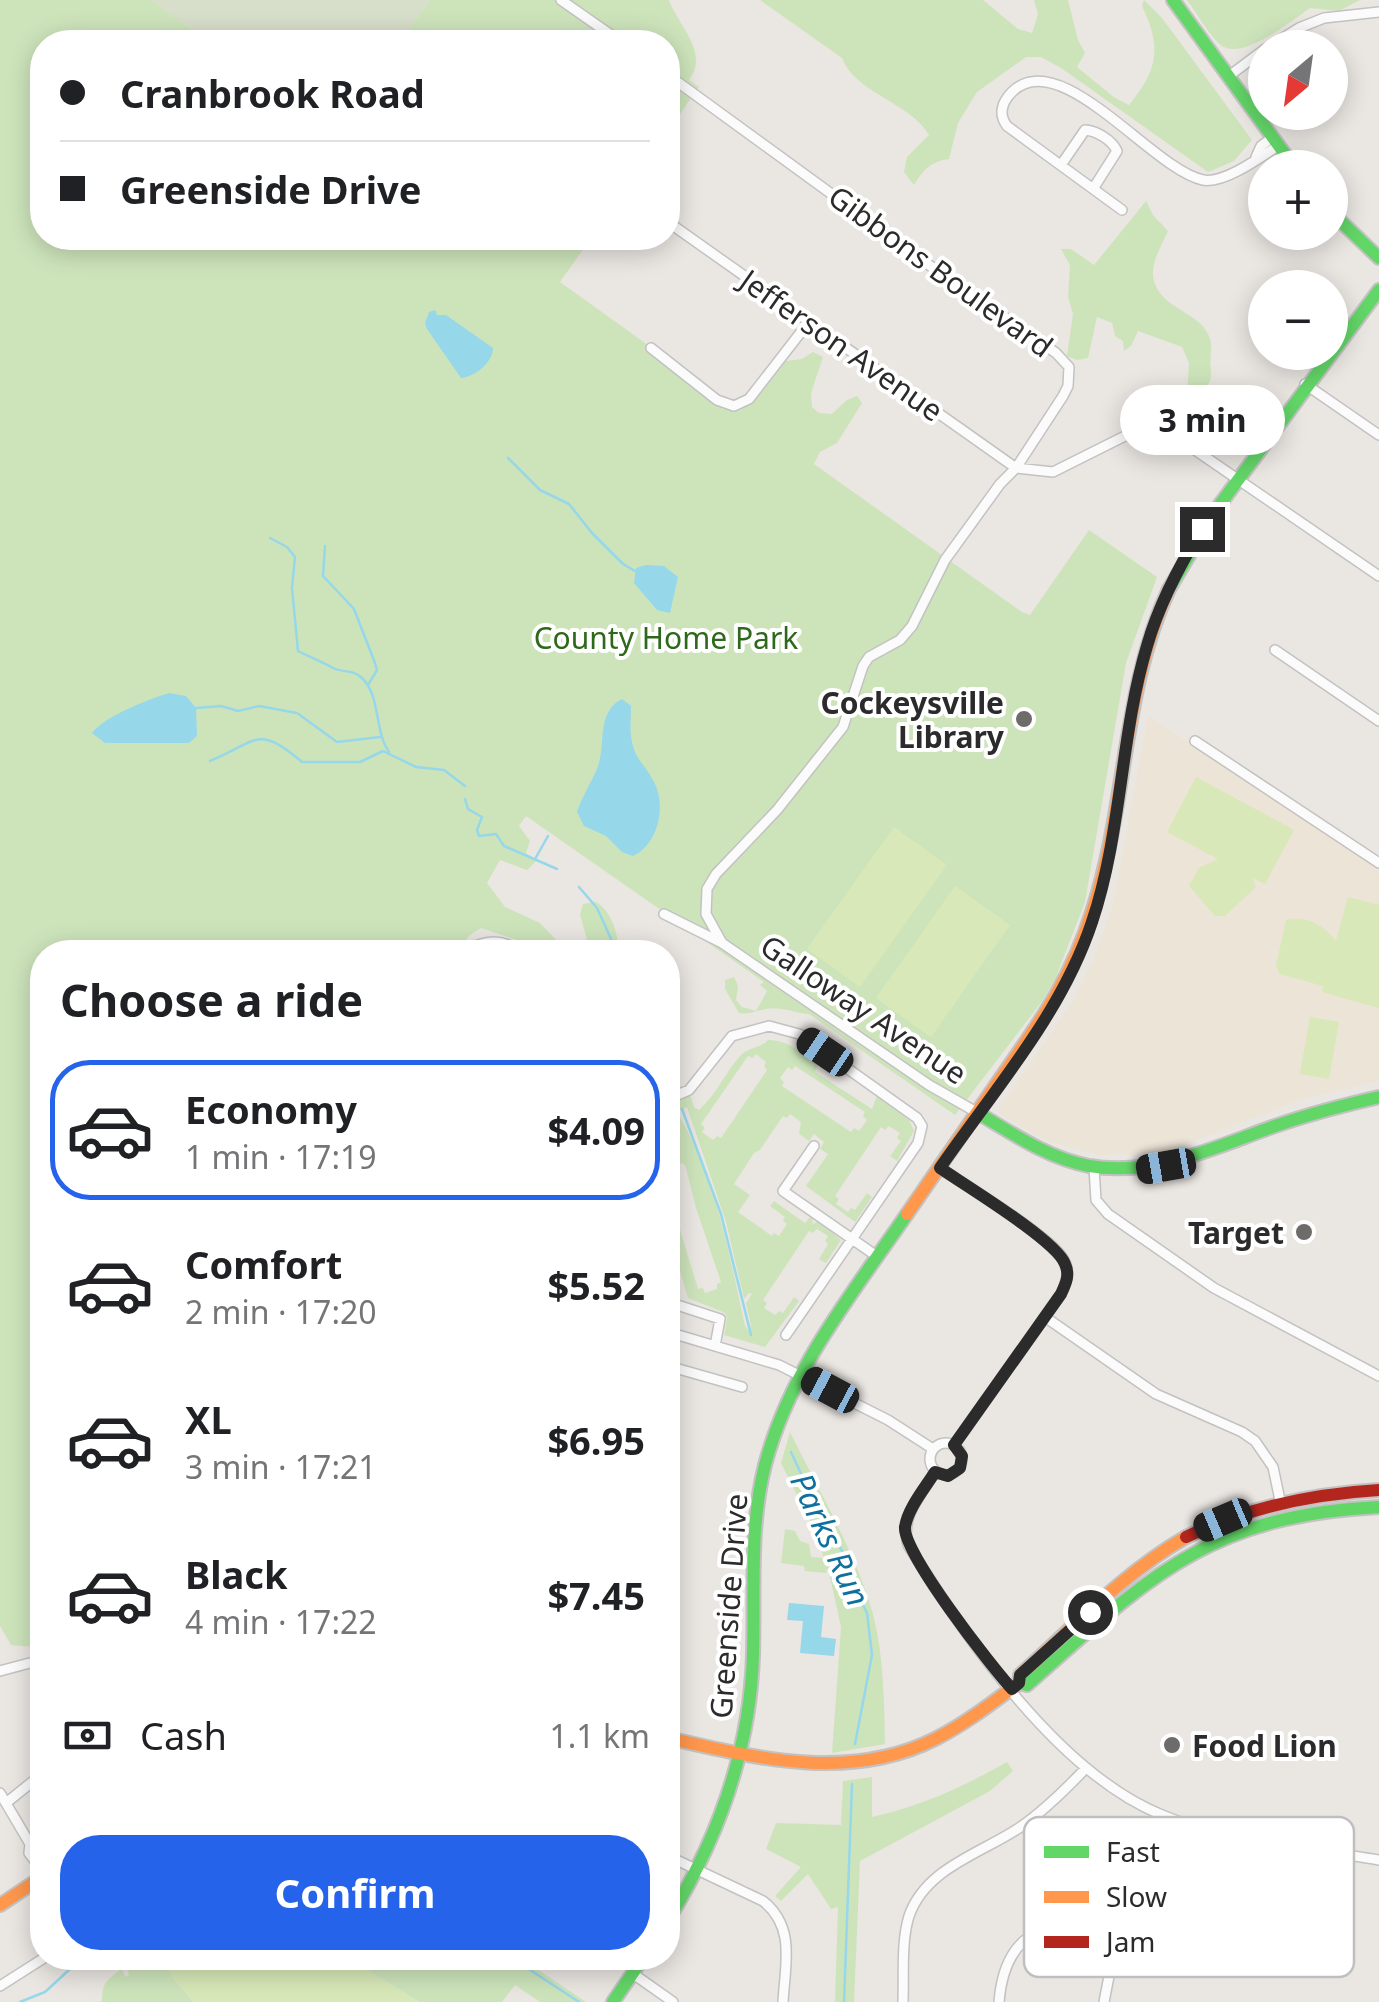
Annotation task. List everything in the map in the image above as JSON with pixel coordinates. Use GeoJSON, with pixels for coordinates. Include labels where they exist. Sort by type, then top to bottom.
{"type":"FeatureCollection","features":[{"type":"Feature","properties":{"kind":"street"},"geometry":{"type":"LineString","coordinates":[[561,0],[604,30]]}},
{"type":"Feature","properties":{"kind":"street"},"geometry":{"type":"LineString","coordinates":[[1173,0],[1282,150]]}},
{"type":"Feature","properties":{"kind":"street"},"geometry":{"type":"LineString","coordinates":[[1296,30],[1324,18],[1379,12]]}},
{"type":"Feature","properties":{"kind":"street"},"geometry":{"type":"LineString","coordinates":[[1230,76],[1248,62]]}},
{"type":"Feature","properties":{"kind":"street"},"geometry":{"type":"LineString","coordinates":[[1122,210],[1002,121],[1004,104],[1022,83],[1044,80],[1062,84],[1198,178],[1222,179],[1276,141]]}},
{"type":"Feature","properties":{"kind":"street","name":"Gibbons Boulevard"},"geometry":{"type":"LineString","coordinates":[[680,84],[1069,367],[1068,386],[1016,468],[1000,484],[946,560],[912,626],[900,640],[869,658],[863,666],[843,728],[777,810],[710,883],[704,898],[706,914],[722,944]]}},
{"type":"Feature","properties":{"kind":"street"},"geometry":{"type":"LineString","coordinates":[[1061,165],[1086,130],[1094,131],[1118,151],[1094,189]]}},
{"type":"Feature","properties":{"kind":"street"},"geometry":{"type":"LineString","coordinates":[[1348,228],[1379,258]]}},
{"type":"Feature","properties":{"kind":"street","name":"Jefferson Avenue"},"geometry":{"type":"LineString","coordinates":[[680,231],[1016,468]]}},
{"type":"Feature","properties":{"kind":"street","name":"Greenside Drive"},"geometry":{"type":"LineString","coordinates":[[680,1900],[698,1870],[730,1795],[740,1755],[753,1657],[752,1550],[756,1507],[770,1447],[800,1374],[1049,1010],[1082,948],[1105,874],[1134,702],[1151,632],[1183,560],[1306,384],[1379,290]]}},
{"type":"Feature","properties":{"kind":"street"},"geometry":{"type":"LineString","coordinates":[[651,348],[717,400],[734,406],[749,399],[808,322]]}},
{"type":"Feature","properties":{"kind":"street"},"geometry":{"type":"LineString","coordinates":[[1306,384],[1379,434]]}},
{"type":"Feature","properties":{"kind":"street"},"geometry":{"type":"LineString","coordinates":[[1016,468],[1053,472],[1132,432],[1156,426],[1379,576]]}},
{"type":"Feature","properties":{"kind":"street"},"geometry":{"type":"LineString","coordinates":[[1275,650],[1379,722]]}},
{"type":"Feature","properties":{"kind":"street"},"geometry":{"type":"LineString","coordinates":[[1196,741],[1379,863]]}},
{"type":"Feature","properties":{"kind":"street","name":"Galloway Avenue"},"geometry":{"type":"LineString","coordinates":[[664,914],[722,944],[929,1085],[1029,1147],[1094,1168],[1166,1166],[1313,1112],[1379,1098]]}},
{"type":"Feature","properties":{"kind":"street"},"geometry":{"type":"LineString","coordinates":[[680,1094],[688,1090],[732,1036],[769,1026],[799,1034],[909,1110],[922,1126],[918,1143],[786,1334]]}},
{"type":"Feature","properties":{"kind":"street"},"geometry":{"type":"LineString","coordinates":[[814,1146],[783,1191],[878,1256]]}},
{"type":"Feature","properties":{"kind":"street"},"geometry":{"type":"LineString","coordinates":[[940,1168],[1054,1247],[1062,1257],[1068,1278],[1061,1294],[954,1445]]}},
{"type":"Feature","properties":{"kind":"street"},"geometry":{"type":"LineString","coordinates":[[1094,1168],[1096,1200],[1108,1214],[1214,1288],[1379,1376]]}},
{"type":"Feature","properties":{"kind":"street"},"geometry":{"type":"LineString","coordinates":[[680,1306],[720,1318],[715,1346]]}},
{"type":"Feature","properties":{"kind":"street"},"geometry":{"type":"LineString","coordinates":[[1044,1317],[1156,1394],[1250,1436],[1268,1457],[1284,1518]]}},
{"type":"Feature","properties":{"kind":"street"},"geometry":{"type":"LineString","coordinates":[[680,1336],[779,1364],[888,1420],[933,1448]]}},
{"type":"Feature","properties":{"kind":"street"},"geometry":{"type":"LineString","coordinates":[[680,1369],[742,1387]]}},
{"type":"Feature","properties":{"kind":"street"},"geometry":{"type":"LineString","coordinates":[[943,1443],[954,1445],[962,1456],[960,1468],[948,1476],[935,1472],[930,1462],[933,1448],[943,1443]]}},
{"type":"Feature","properties":{"kind":"street"},"geometry":{"type":"LineString","coordinates":[[935,1472],[908,1518],[908,1545],[974,1641],[1086,1768],[1112,1788],[1167,1817]]}},
{"type":"Feature","properties":{"kind":"street"},"geometry":{"type":"LineString","coordinates":[[680,1741],[740,1755],[821,1766],[872,1760],[946,1735],[1015,1686],[1020,1675],[1157,1554],[1223,1520],[1280,1502],[1379,1490]]}},
{"type":"Feature","properties":{"kind":"street"},"geometry":{"type":"LineString","coordinates":[[1015,1686],[1027,1685],[1129,1598],[1183,1558],[1229,1536],[1284,1518],[1379,1506]]}},
{"type":"Feature","properties":{"kind":"street"},"geometry":{"type":"LineString","coordinates":[[0,1671],[30,1663]]}},
{"type":"Feature","properties":{"kind":"street"},"geometry":{"type":"LineString","coordinates":[[1032,1817],[1086,1768]]}},
{"type":"Feature","properties":{"kind":"street"},"geometry":{"type":"LineString","coordinates":[[30,1781],[3,1798],[30,1844],[30,1856]]}},
{"type":"Feature","properties":{"kind":"street"},"geometry":{"type":"LineString","coordinates":[[903,2002],[909,1916],[922,1891],[944,1870],[1024,1824]]}},
{"type":"Feature","properties":{"kind":"street"},"geometry":{"type":"LineString","coordinates":[[1354,1856],[1379,1860]]}},
{"type":"Feature","properties":{"kind":"street"},"geometry":{"type":"LineString","coordinates":[[680,1862],[763,1901],[782,1920],[787,1937],[783,2002]]}},
{"type":"Feature","properties":{"kind":"street"},"geometry":{"type":"LineString","coordinates":[[0,1905],[30,1883]]}},
{"type":"Feature","properties":{"kind":"street"},"geometry":{"type":"LineString","coordinates":[[999,2002],[1006,1967],[1024,1944]]}},
{"type":"Feature","properties":{"kind":"street"},"geometry":{"type":"LineString","coordinates":[[0,1986],[30,1967]]}},
{"type":"Feature","properties":{"kind":"street"},"geometry":{"type":"LineString","coordinates":[[613,2002],[634,1970]]}},
{"type":"Feature","properties":{"kind":"street"},"geometry":{"type":"LineString","coordinates":[[632,1973],[673,2002]]}},
{"type":"Feature","properties":{"kind":"street"},"geometry":{"type":"LineString","coordinates":[[1104,2002],[1109,1977]]}},
{"type":"Feature","properties":{"kind":"shaded area"},"geometry":{"type":"Polygon","coordinates":[[[1148,716],[1379,869],[1379,1081],[1305,1098],[1164,1152],[1098,1155],[1045,1140],[999,1114],[999,1109],[1073,1001],[1095,955],[1113,905],[1148,716]]]}},
{"type":"Feature","properties":{"kind":"green space","name":"County Home Park"},"geometry":{"type":"Polygon","coordinates":[[[0,0],[151,0],[193,30],[30,30],[30,250],[583,250],[560,282],[740,411],[761,393],[786,361],[802,359],[813,352],[823,357],[811,393],[812,407],[819,413],[832,414],[857,396],[862,403],[837,443],[820,452],[814,464],[1022,612],[1030,615],[1089,530],[1157,577],[1126,663],[1085,902],[1043,1000],[955,1115],[809,1014],[771,1008],[750,1013],[739,1013],[725,989],[725,980],[734,977],[738,986],[736,1000],[742,1007],[756,1011],[767,991],[760,985],[764,982],[526,816],[519,826],[530,841],[526,853],[536,861],[527,870],[500,860],[487,883],[505,907],[540,923],[556,940],[517,940],[481,928],[466,940],[30,940],[30,1647],[11,1645],[0,1626],[0,0]]]}},
{"type":"Feature","properties":{"kind":"green space"},"geometry":{"type":"Polygon","coordinates":[[[151,0],[430,0],[408,30],[193,30],[151,0]]]}},
{"type":"Feature","properties":{"kind":"green space"},"geometry":{"type":"Polygon","coordinates":[[[430,0],[669,0],[694,49],[695,70],[689,80],[699,87],[680,114],[680,30],[408,30],[430,0]]]}},
{"type":"Feature","properties":{"kind":"green space"},"geometry":{"type":"Polygon","coordinates":[[[760,0],[983,0],[1018,29],[1032,33],[1038,14],[1034,0],[1068,0],[1085,53],[1077,67],[1129,105],[1146,81],[1154,58],[1144,0],[1162,18],[1252,140],[1234,161],[1208,172],[1061,68],[1041,57],[1026,57],[977,92],[958,123],[949,159],[928,167],[914,185],[904,172],[907,157],[929,135],[920,124],[859,81],[842,58],[760,0]]]}},
{"type":"Feature","properties":{"kind":"green space"},"geometry":{"type":"Polygon","coordinates":[[[1187,0],[1360,0],[1339,11],[1310,8],[1278,30],[1248,30],[1248,46],[1242,48],[1222,46],[1187,0]]]}},
{"type":"Feature","properties":{"kind":"green space"},"geometry":{"type":"Polygon","coordinates":[[[1146,201],[1168,231],[1154,264],[1155,284],[1166,300],[1200,323],[1211,343],[1210,382],[1201,391],[1187,396],[1189,363],[1182,347],[1138,331],[1124,351],[1123,341],[1115,336],[1112,323],[1097,317],[1088,358],[1077,360],[1067,356],[1073,314],[1068,297],[1070,265],[1061,249],[1071,249],[1094,265],[1146,201]]]}},
{"type":"Feature","properties":{"kind":"green space"},"geometry":{"type":"Polygon","coordinates":[[[1196,777],[1294,830],[1265,884],[1252,878],[1256,887],[1225,916],[1215,916],[1189,886],[1199,868],[1218,859],[1167,832],[1196,777]]]}},
{"type":"Feature","properties":{"kind":"green space"},"geometry":{"type":"Polygon","coordinates":[[[894,827],[947,865],[860,987],[807,949],[894,827]]]}},
{"type":"Feature","properties":{"kind":"green space"},"geometry":{"type":"Polygon","coordinates":[[[955,886],[1010,925],[931,1037],[876,998],[955,886]]]}},
{"type":"Feature","properties":{"kind":"green space"},"geometry":{"type":"Polygon","coordinates":[[[1348,897],[1379,905],[1379,1008],[1322,992],[1323,986],[1280,974],[1276,966],[1286,920],[1314,923],[1336,941],[1348,897]]]}},
{"type":"Feature","properties":{"kind":"green space","name":"County Home Park"},"geometry":{"type":"Polygon","coordinates":[[[596,902],[602,907],[617,940],[586,940],[580,915],[583,904],[596,902]]]}},
{"type":"Feature","properties":{"kind":"green space"},"geometry":{"type":"Polygon","coordinates":[[[1310,1017],[1339,1022],[1329,1079],[1300,1074],[1310,1017]]]}},
{"type":"Feature","properties":{"kind":"green space"},"geometry":{"type":"Polygon","coordinates":[[[768,1040],[782,1042],[818,1064],[815,1072],[872,1109],[877,1096],[909,1120],[914,1131],[897,1161],[890,1156],[901,1141],[897,1138],[900,1133],[889,1126],[885,1130],[881,1127],[835,1196],[839,1199],[836,1204],[848,1212],[851,1208],[855,1210],[867,1193],[872,1197],[855,1222],[806,1186],[828,1154],[820,1149],[824,1142],[814,1134],[809,1141],[799,1134],[801,1122],[790,1114],[787,1118],[783,1116],[754,1153],[734,1184],[750,1195],[738,1212],[772,1236],[779,1236],[787,1224],[783,1221],[785,1217],[770,1206],[774,1201],[805,1223],[811,1216],[815,1219],[813,1224],[819,1221],[841,1240],[826,1263],[819,1259],[828,1236],[817,1229],[809,1231],[763,1300],[767,1303],[764,1308],[775,1315],[783,1313],[794,1297],[799,1301],[765,1347],[724,1335],[725,1313],[688,1298],[680,1271],[680,1230],[698,1289],[703,1288],[705,1293],[717,1289],[721,1282],[686,1168],[680,1164],[680,1118],[711,1189],[749,1331],[746,1303],[752,1294],[744,1299],[726,1222],[687,1107],[680,1110],[680,1100],[690,1095],[699,1110],[747,1051],[768,1040]],[[756,1054],[753,1058],[748,1056],[701,1124],[705,1128],[702,1132],[713,1140],[721,1138],[767,1070],[766,1062],[756,1054]],[[795,1066],[792,1070],[788,1067],[780,1078],[782,1086],[851,1132],[854,1128],[859,1131],[867,1120],[865,1112],[795,1066]]]}},
{"type":"Feature","properties":{"kind":"green space"},"geometry":{"type":"Polygon","coordinates":[[[790,1432],[846,1544],[873,1614],[881,1662],[885,1744],[832,1753],[841,1627],[830,1577],[827,1569],[826,1573],[805,1571],[804,1566],[781,1563],[785,1529],[795,1531],[800,1541],[809,1544],[811,1557],[824,1558],[816,1533],[781,1463],[790,1432]]]}},
{"type":"Feature","properties":{"kind":"green space"},"geometry":{"type":"Polygon","coordinates":[[[1007,1762],[1013,1771],[990,1791],[860,1861],[854,2002],[835,2002],[838,1907],[831,1909],[808,1874],[781,1901],[775,1896],[801,1867],[766,1849],[776,1823],[841,1825],[843,1781],[872,1777],[872,1817],[941,1795],[1007,1762]]]}},
{"type":"Feature","properties":{"kind":"green space"},"geometry":{"type":"Polygon","coordinates":[[[123,1970],[125,1977],[129,1975],[128,1970],[170,1970],[194,2002],[97,2002],[102,2001],[105,1985],[113,1975],[123,1970]]]}},
{"type":"Feature","properties":{"kind":"green space"},"geometry":{"type":"Polygon","coordinates":[[[169,1970],[367,1970],[419,2002],[194,2002],[169,1970]]]}},
{"type":"Feature","properties":{"kind":"green space"},"geometry":{"type":"Polygon","coordinates":[[[367,1970],[539,1970],[586,2002],[540,2002],[515,1985],[502,2002],[419,2002],[367,1970]]]}},
{"type":"Feature","properties":{"kind":"water"},"geometry":{"type":"Polygon","coordinates":[[[435,310],[437,315],[446,315],[493,348],[487,363],[477,372],[461,378],[427,329],[429,312],[435,310]]]}},
{"type":"Feature","properties":{"kind":"water"},"geometry":{"type":"Polygon","coordinates":[[[664,566],[678,577],[670,613],[657,610],[634,583],[636,568],[664,566]]]}},
{"type":"Feature","properties":{"kind":"water"},"geometry":{"type":"Polygon","coordinates":[[[169,693],[186,696],[196,708],[197,736],[189,743],[105,743],[92,733],[116,715],[169,693]]]}},
{"type":"Feature","properties":{"kind":"water"},"geometry":{"type":"Polygon","coordinates":[[[622,699],[631,706],[634,751],[653,780],[660,811],[649,842],[633,856],[584,826],[577,812],[598,766],[608,712],[622,699]]]}},
{"type":"Feature","properties":{"kind":"water"},"geometry":{"type":"Polygon","coordinates":[[[789,1603],[824,1606],[821,1637],[836,1639],[834,1656],[800,1653],[803,1621],[787,1620],[789,1603]]]}},
{"type":"Feature","properties":{"kind":"waterway"},"geometry":{"type":"LineString","coordinates":[[508,458],[540,490],[569,504],[592,533],[635,571]]}},
{"type":"Feature","properties":{"kind":"waterway"},"geometry":{"type":"LineString","coordinates":[[270,538],[287,547],[295,557],[292,588],[298,651],[362,678],[372,694],[389,752]]}},
{"type":"Feature","properties":{"kind":"waterway"},"geometry":{"type":"LineString","coordinates":[[325,546],[323,576],[354,609],[375,663],[377,670],[368,685]]}},
{"type":"Feature","properties":{"kind":"waterway"},"geometry":{"type":"LineString","coordinates":[[196,708],[221,706],[238,711],[259,706],[297,713],[337,742],[380,737]]}},
{"type":"Feature","properties":{"kind":"waterway"},"geometry":{"type":"LineString","coordinates":[[210,761],[257,740],[275,743],[302,762],[360,762],[383,751],[416,767],[444,770],[465,786]]}},
{"type":"Feature","properties":{"kind":"waterway"},"geometry":{"type":"LineString","coordinates":[[465,799],[468,809],[482,817],[479,836],[496,834],[504,846],[557,869]]}},
{"type":"Feature","properties":{"kind":"waterway"},"geometry":{"type":"LineString","coordinates":[[535,859],[548,836]]}},
{"type":"Feature","properties":{"kind":"waterway"},"geometry":{"type":"LineString","coordinates":[[579,887],[597,908],[612,940]]}},
{"type":"Feature","properties":{"kind":"waterway","name":"Parks Run"},"geometry":{"type":"LineString","coordinates":[[682,1109],[721,1214],[751,1335]]}},
{"type":"Feature","properties":{"kind":"waterway","name":"Parks Run"},"geometry":{"type":"LineString","coordinates":[[791,1452],[822,1519],[849,1562],[867,1613],[872,1655],[855,1744]]}},
{"type":"Feature","properties":{"kind":"waterway","name":"Parks Run"},"geometry":{"type":"LineString","coordinates":[[844,2002],[852,1784]]}},
{"type":"Feature","properties":{"kind":"waterway"},"geometry":{"type":"LineString","coordinates":[[20,2002],[45,1992],[69,1970]]}},
{"type":"Feature","properties":{"kind":"waterway"},"geometry":{"type":"LineString","coordinates":[[530,1970],[579,2002]]}},
{"type":"Feature","properties":{"kind":"traffic: fast"},"geometry":{"type":"LineString","coordinates":[[1173,0],[1282,150]]}},
{"type":"Feature","properties":{"kind":"traffic: fast"},"geometry":{"type":"LineString","coordinates":[[1348,228],[1379,258]]}},
{"type":"Feature","properties":{"kind":"traffic: fast"},"geometry":{"type":"LineString","coordinates":[[1169,589],[1218,507],[1379,290]]}},
{"type":"Feature","properties":{"kind":"traffic: fast"},"geometry":{"type":"LineString","coordinates":[[978,1113],[1059,1157],[1113,1168],[1184,1158],[1301,1118],[1379,1097]]}},
{"type":"Feature","properties":{"kind":"traffic: fast"},"geometry":{"type":"LineString","coordinates":[[680,1899],[716,1826],[745,1726],[751,1691],[757,1512],[776,1430],[806,1365],[907,1214]]}},
{"type":"Feature","properties":{"kind":"traffic: fast"},"geometry":{"type":"LineString","coordinates":[[1019,1683],[1027,1685],[1147,1584],[1224,1539],[1269,1523],[1379,1507]]}},
{"type":"Feature","properties":{"kind":"traffic: fast"},"geometry":{"type":"LineString","coordinates":[[613,2002],[635,1970]]}},
{"type":"Feature","properties":{"kind":"traffic: slow"},"geometry":{"type":"LineString","coordinates":[[907,1214],[1041,1020],[1075,958],[1104,869],[1142,667],[1169,589]]}},
{"type":"Feature","properties":{"kind":"traffic: slow"},"geometry":{"type":"LineString","coordinates":[[680,1741],[802,1762],[870,1760],[903,1752],[957,1727],[1019,1683],[1020,1675],[1099,1602],[1186,1537]]}},
{"type":"Feature","properties":{"kind":"traffic: slow"},"geometry":{"type":"LineString","coordinates":[[0,1905],[30,1885]]}},
{"type":"Feature","properties":{"kind":"traffic: jam"},"geometry":{"type":"LineString","coordinates":[[1186,1537],[1280,1504],[1379,1490]]}},
{"type":"Feature","properties":{"kind":"place","name":"Cockeysville Library"},"geometry":{"type":"Point","coordinates":[1024,719]}},
{"type":"Feature","properties":{"kind":"place","name":"Target"},"geometry":{"type":"Point","coordinates":[1304,1232]}},
{"type":"Feature","properties":{"kind":"place","name":"Food Lion"},"geometry":{"type":"Point","coordinates":[1172,1745]}},
{"type":"Feature","properties":{"kind":"route"},"geometry":{"type":"LineString","coordinates":[[1090,1612],[1020,1675],[1019,1683],[1012,1689],[908,1545],[905,1527],[914,1507],[935,1472],[948,1476],[960,1468],[962,1456],[954,1445],[1061,1294],[1068,1278],[1067,1267],[1054,1247],[940,1168],[1049,1010],[1082,948],[1105,874],[1146,647],[1168,590],[1202,529]]}}]}
